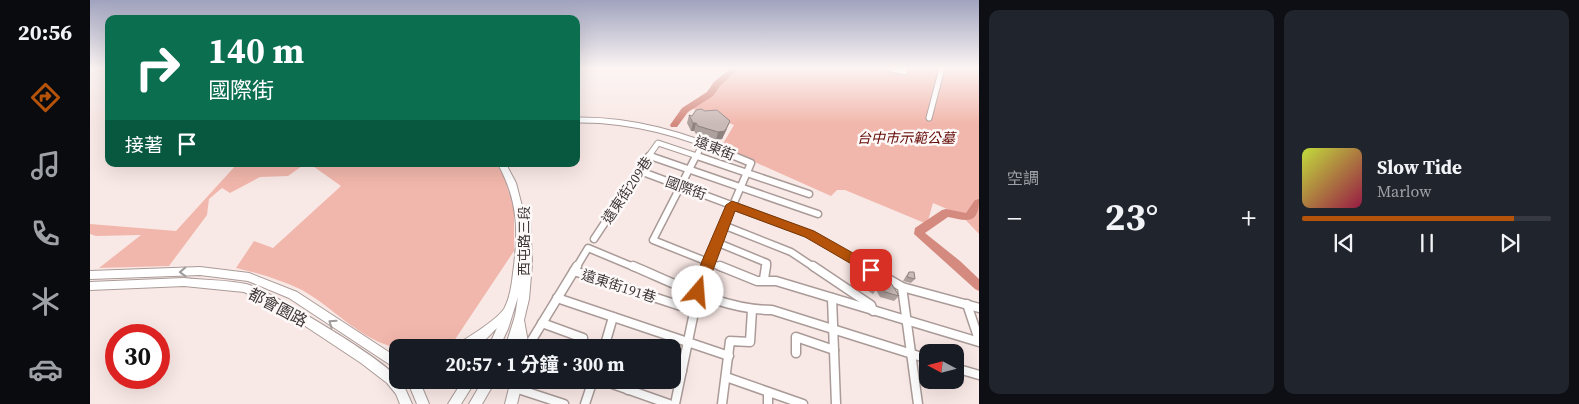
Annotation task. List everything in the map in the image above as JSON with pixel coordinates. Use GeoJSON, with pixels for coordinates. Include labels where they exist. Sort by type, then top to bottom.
{"type":"FeatureCollection","features":[{"type":"Feature","properties":{"kind":"street"},"geometry":{"type":"LineString","coordinates":[[929,118],[937,87]]}},
{"type":"Feature","properties":{"kind":"street","name":"遠東街"},"geometry":{"type":"LineString","coordinates":[[580,120],[612,120],[647,125],[703,143],[751,162],[708,261],[698,292],[676,404]]}},
{"type":"Feature","properties":{"kind":"street","name":"遠東街209巷"},"geometry":{"type":"LineString","coordinates":[[594,239],[658,143],[746,172]]}},
{"type":"Feature","properties":{"kind":"street"},"geometry":{"type":"LineString","coordinates":[[703,143],[653,240],[760,280],[832,298],[979,341]]}},
{"type":"Feature","properties":{"kind":"street"},"geometry":{"type":"LineString","coordinates":[[650,156],[818,214]]}},
{"type":"Feature","properties":{"kind":"street","name":"西屯路三段"},"geometry":{"type":"LineString","coordinates":[[497,339],[509,311],[518,270],[520,206],[512,180],[504,167]]}},
{"type":"Feature","properties":{"kind":"street","name":"西屯路三段"},"geometry":{"type":"LineString","coordinates":[[510,167],[522,193],[526,218],[526,266],[520,321]]}},
{"type":"Feature","properties":{"kind":"street","name":"國際街"},"geometry":{"type":"LineString","coordinates":[[640,171],[810,234],[902,287],[979,308]]}},
{"type":"Feature","properties":{"kind":"street"},"geometry":{"type":"LineString","coordinates":[[746,172],[810,194]]}},
{"type":"Feature","properties":{"kind":"street"},"geometry":{"type":"LineString","coordinates":[[723,225],[791,252],[871,305],[874,311]]}},
{"type":"Feature","properties":{"kind":"street"},"geometry":{"type":"LineString","coordinates":[[716,242],[767,263],[760,280]]}},
{"type":"Feature","properties":{"kind":"street"},"geometry":{"type":"LineString","coordinates":[[532,339],[588,248],[698,292],[752,310],[772,310],[919,356]]}},
{"type":"Feature","properties":{"kind":"street","name":"都會園路"},"geometry":{"type":"LineString","coordinates":[[90,275],[200,271],[249,277],[292,295],[333,324],[389,359]]}},
{"type":"Feature","properties":{"kind":"street","name":"遠東街191巷"},"geometry":{"type":"LineString","coordinates":[[574,271],[693,310]]}},
{"type":"Feature","properties":{"kind":"street","name":"都會園路"},"geometry":{"type":"LineString","coordinates":[[90,286],[184,282],[244,288],[285,307],[365,359],[391,379],[400,390],[406,404]]}},
{"type":"Feature","properties":{"kind":"street"},"geometry":{"type":"LineString","coordinates":[[902,287],[918,404]]}},
{"type":"Feature","properties":{"kind":"street"},"geometry":{"type":"LineString","coordinates":[[557,298],[729,356]]}},
{"type":"Feature","properties":{"kind":"street"},"geometry":{"type":"LineString","coordinates":[[832,298],[836,404]]}},
{"type":"Feature","properties":{"kind":"street"},"geometry":{"type":"LineString","coordinates":[[967,304],[979,341]]}},
{"type":"Feature","properties":{"kind":"street"},"geometry":{"type":"LineString","coordinates":[[722,404],[730,341],[750,342],[752,310]]}},
{"type":"Feature","properties":{"kind":"street"},"geometry":{"type":"LineString","coordinates":[[477,339],[509,311],[520,321],[522,339]]}},
{"type":"Feature","properties":{"kind":"street"},"geometry":{"type":"LineString","coordinates":[[609,339],[613,317]]}},
{"type":"Feature","properties":{"kind":"street"},"geometry":{"type":"LineString","coordinates":[[513,339],[520,321]]}},
{"type":"Feature","properties":{"kind":"street"},"geometry":{"type":"LineString","coordinates":[[542,323],[583,338]]}},
{"type":"Feature","properties":{"kind":"street"},"geometry":{"type":"LineString","coordinates":[[796,353],[796,338],[834,350]]}},
{"type":"Feature","properties":{"kind":"street"},"geometry":{"type":"LineString","coordinates":[[374,348],[389,353]]}},
{"type":"Feature","properties":{"kind":"street"},"geometry":{"type":"LineString","coordinates":[[964,371],[979,375]]}},
{"type":"Feature","properties":{"kind":"street"},"geometry":{"type":"LineString","coordinates":[[726,378],[803,404]]}},
{"type":"Feature","properties":{"kind":"street"},"geometry":{"type":"LineString","coordinates":[[417,389],[423,404]]}},
{"type":"Feature","properties":{"kind":"street"},"geometry":{"type":"LineString","coordinates":[[454,404],[464,389]]}},
{"type":"Feature","properties":{"kind":"street"},"geometry":{"type":"LineString","coordinates":[[475,404],[485,389]]}},
{"type":"Feature","properties":{"kind":"street"},"geometry":{"type":"LineString","coordinates":[[511,404],[515,389]]}},
{"type":"Feature","properties":{"kind":"street"},"geometry":{"type":"LineString","coordinates":[[530,389],[564,404]]}},
{"type":"Feature","properties":{"kind":"street"},"geometry":{"type":"LineString","coordinates":[[585,404],[590,389]]}},
{"type":"Feature","properties":{"kind":"street"},"geometry":{"type":"LineString","coordinates":[[628,390],[669,404]]}},
{"type":"Feature","properties":{"kind":"street"},"geometry":{"type":"LineString","coordinates":[[768,392],[768,404]]}},
{"type":"Feature","properties":{"kind":"green space","name":"台中市示範公墓"},"geometry":{"type":"Polygon","coordinates":[[[716,87],[979,87],[979,234],[961,215],[933,203],[927,224],[845,190],[837,190],[831,196],[721,147],[734,125],[691,108],[712,94],[716,87]]]}},
{"type":"Feature","properties":{"kind":"green space"},"geometry":{"type":"Polygon","coordinates":[[[234,167],[301,167],[288,176],[260,177],[230,193],[222,188],[209,199],[207,215],[169,266],[99,268],[141,235],[96,236],[90,234],[90,224],[176,231],[234,167]]]}},
{"type":"Feature","properties":{"kind":"green space"},"geometry":{"type":"Polygon","coordinates":[[[314,167],[498,167],[503,174],[514,209],[514,251],[455,339],[389,339],[389,346],[378,342],[356,329],[302,290],[269,277],[236,268],[254,241],[273,248],[341,186],[314,167]]]}},
{"type":"Feature","properties":{"kind":"building"},"geometry":{"type":"Polygon","coordinates":[[[701,109],[705,111],[717,110],[730,121],[725,131],[718,132],[693,123],[689,115],[692,116],[696,110],[701,109]]]}},
{"type":"Feature","properties":{"kind":"building"},"geometry":{"type":"Polygon","coordinates":[[[869,270],[891,283],[899,296],[885,292],[881,285],[877,289],[862,279],[869,270]]]}},
{"type":"Feature","properties":{"kind":"building"},"geometry":{"type":"Polygon","coordinates":[[[909,272],[914,272],[915,279],[907,277],[909,272]]]}},
{"type":"Feature","properties":{"kind":"waterway"},"geometry":{"type":"LineString","coordinates":[[674,125],[685,110],[710,94],[715,87]]}},
{"type":"Feature","properties":{"kind":"waterway"},"geometry":{"type":"LineString","coordinates":[[979,203],[969,217],[946,213],[919,231],[919,234],[956,264],[979,286]]}},
{"type":"Feature","properties":{"kind":"route"},"geometry":{"type":"LineString","coordinates":[[698,292],[708,261],[732,205],[810,234],[871,270]]}}]}
